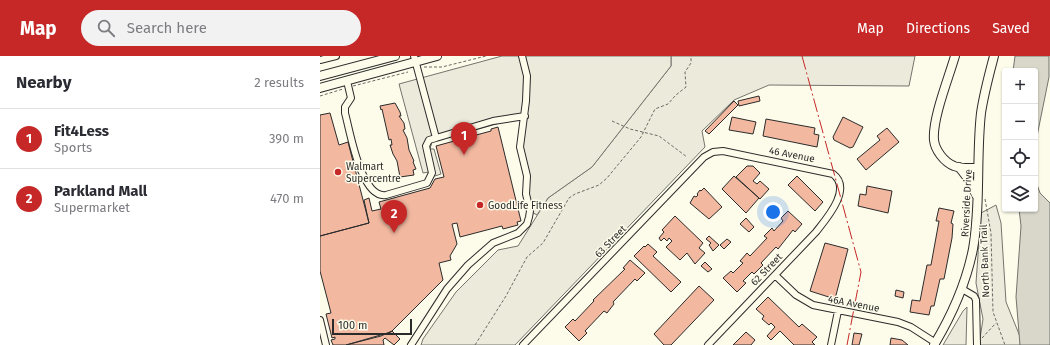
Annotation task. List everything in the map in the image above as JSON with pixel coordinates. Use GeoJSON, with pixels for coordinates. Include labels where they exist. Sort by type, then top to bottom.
{"type":"FeatureCollection","features":[{"type":"Feature","properties":{"kind":"main road"},"geometry":{"type":"LineString","coordinates":[[321,76],[395,56]]}},
{"type":"Feature","properties":{"kind":"main road"},"geometry":{"type":"LineString","coordinates":[[320,88],[348,84],[415,59],[437,56]]}},
{"type":"Feature","properties":{"kind":"main road"},"geometry":{"type":"LineString","coordinates":[[955,56],[937,118],[934,139],[939,152],[945,160],[959,167],[978,168]]}},
{"type":"Feature","properties":{"kind":"main road","name":"Riverside Drive"},"geometry":{"type":"LineString","coordinates":[[935,344],[948,321],[962,289],[973,249],[981,198],[978,168],[981,113],[986,82],[994,56]]}},
{"type":"Feature","properties":{"kind":"main road"},"geometry":{"type":"LineString","coordinates":[[959,167],[981,198]]}},
{"type":"Feature","properties":{"kind":"street"},"geometry":{"type":"LineString","coordinates":[[320,60],[336,56]]}},
{"type":"Feature","properties":{"kind":"street"},"geometry":{"type":"LineString","coordinates":[[411,345],[447,288],[468,265],[489,245],[518,233],[526,224],[530,211],[526,194],[527,176],[520,147],[525,116],[527,74],[522,56]]}},
{"type":"Feature","properties":{"kind":"street"},"geometry":{"type":"LineString","coordinates":[[415,59],[436,138]]}},
{"type":"Feature","properties":{"kind":"street"},"geometry":{"type":"LineString","coordinates":[[348,84],[352,98],[345,110],[360,170],[370,188],[376,193],[384,195],[425,184],[431,176],[432,171],[426,146],[429,140],[493,121],[525,116]]}},
{"type":"Feature","properties":{"kind":"street","name":"46 Avenue"},"geometry":{"type":"LineString","coordinates":[[713,152],[723,151],[829,172],[836,176],[840,187],[839,196],[835,204]]}},
{"type":"Feature","properties":{"kind":"street","name":"63 Street"},"geometry":{"type":"LineString","coordinates":[[523,345],[704,157],[713,152]]}},
{"type":"Feature","properties":{"kind":"street","name":"62 Street"},"geometry":{"type":"LineString","coordinates":[[708,345],[816,232],[835,204]]}},
{"type":"Feature","properties":{"kind":"street","name":"46A Avenue"},"geometry":{"type":"LineString","coordinates":[[775,275],[802,300],[819,307],[898,322],[911,328],[935,344]]}},
{"type":"Feature","properties":{"kind":"street"},"geometry":{"type":"LineString","coordinates":[[962,289],[974,296],[976,300],[977,345]]}},
{"type":"Feature","properties":{"kind":"street"},"geometry":{"type":"LineString","coordinates":[[831,345],[838,311]]}},
{"type":"Feature","properties":{"kind":"street"},"geometry":{"type":"LineString","coordinates":[[320,320],[326,345]]}},
{"type":"Feature","properties":{"kind":"path"},"geometry":{"type":"LineString","coordinates":[[424,67],[442,67],[486,56]]}},
{"type":"Feature","properties":{"kind":"path"},"geometry":{"type":"LineString","coordinates":[[475,345],[506,296],[526,257],[543,243],[570,198],[574,194],[595,187],[605,180],[645,132],[655,109],[668,104],[686,86],[685,72],[691,62],[691,56]]}},
{"type":"Feature","properties":{"kind":"path"},"geometry":{"type":"LineString","coordinates":[[320,96],[348,84],[408,72]]}},
{"type":"Feature","properties":{"kind":"path"},"geometry":{"type":"LineString","coordinates":[[612,121],[630,129],[645,132],[669,142],[680,153],[687,157]]}},
{"type":"Feature","properties":{"kind":"path","name":"North Bank Trail"},"geometry":{"type":"LineString","coordinates":[[981,198],[992,233],[993,308],[996,323],[1005,345]]}},
{"type":"Feature","properties":{"kind":"path"},"geometry":{"type":"LineString","coordinates":[[977,345],[996,323]]}},
{"type":"Feature","properties":{"kind":"shaded area"},"geometry":{"type":"Polygon","coordinates":[[[502,56],[671,56],[671,66],[592,167],[548,198],[537,215],[530,211],[525,170],[520,147],[525,116],[432,142],[430,149],[434,149],[441,174],[435,176],[429,172],[423,173],[399,84],[502,56]]]}},
{"type":"Feature","properties":{"kind":"shaded area"},"geometry":{"type":"Polygon","coordinates":[[[671,56],[915,56],[909,86],[769,85],[734,100],[702,131],[705,147],[515,345],[421,345],[423,339],[456,292],[498,250],[518,246],[548,198],[592,167],[671,66],[671,56]]]}},
{"type":"Feature","properties":{"kind":"shaded area"},"geometry":{"type":"Polygon","coordinates":[[[1015,56],[1049,56],[1049,77],[1038,131],[1038,68],[1013,68],[1015,56]]]}},
{"type":"Feature","properties":{"kind":"shaded area"},"geometry":{"type":"Polygon","coordinates":[[[1038,187],[1040,193],[1050,203],[1050,345],[1020,345],[1016,297],[1021,226],[1019,212],[1038,212],[1038,187]]]}},
{"type":"Feature","properties":{"kind":"shaded area"},"geometry":{"type":"Polygon","coordinates":[[[996,205],[1001,223],[1006,302],[1021,339],[1020,345],[979,345],[983,319],[976,283],[981,213],[996,205]]]}},
{"type":"Feature","properties":{"kind":"shaded area"},"geometry":{"type":"Polygon","coordinates":[[[967,307],[966,345],[943,345],[963,311],[967,307]]]}},
{"type":"Feature","properties":{"kind":"building"},"geometry":{"type":"Polygon","coordinates":[[[759,96],[760,101],[739,106],[738,101],[759,96]]]}},
{"type":"Feature","properties":{"kind":"building"},"geometry":{"type":"Polygon","coordinates":[[[734,101],[738,105],[709,134],[705,131],[734,101]]]}},
{"type":"Feature","properties":{"kind":"building"},"geometry":{"type":"Polygon","coordinates":[[[395,103],[400,112],[401,116],[399,116],[404,123],[405,129],[403,130],[407,138],[409,150],[416,169],[413,170],[414,175],[400,177],[397,161],[390,145],[392,145],[391,139],[389,140],[380,106],[395,103]]]}},
{"type":"Feature","properties":{"kind":"building","name":"Walmart Supercentre"},"geometry":{"type":"Polygon","coordinates":[[[330,113],[339,145],[348,142],[369,223],[320,236],[320,115],[330,113]]]}},
{"type":"Feature","properties":{"kind":"building"},"geometry":{"type":"Polygon","coordinates":[[[732,117],[756,122],[753,134],[729,130],[732,117]]]}},
{"type":"Feature","properties":{"kind":"building"},"geometry":{"type":"Polygon","coordinates":[[[843,117],[863,127],[853,147],[850,148],[834,140],[833,137],[843,117]]]}},
{"type":"Feature","properties":{"kind":"building"},"geometry":{"type":"Polygon","coordinates":[[[766,119],[815,128],[814,134],[819,135],[817,147],[763,136],[766,119]]]}},
{"type":"Feature","properties":{"kind":"building"},"geometry":{"type":"Polygon","coordinates":[[[498,127],[521,221],[517,222],[518,225],[503,229],[502,226],[460,237],[457,223],[452,224],[457,244],[450,256],[451,260],[439,263],[443,280],[391,332],[346,345],[333,345],[331,340],[335,339],[335,337],[332,338],[326,314],[331,313],[320,271],[320,236],[369,223],[364,200],[369,198],[372,211],[381,209],[379,202],[430,188],[435,179],[444,177],[436,146],[491,131],[491,129],[498,127]]]}},
{"type":"Feature","properties":{"kind":"building"},"geometry":{"type":"Polygon","coordinates":[[[887,128],[899,142],[866,170],[857,159],[880,140],[877,136],[887,128]]]}},
{"type":"Feature","properties":{"kind":"building"},"geometry":{"type":"Polygon","coordinates":[[[747,166],[753,166],[760,173],[753,181],[757,184],[760,181],[769,189],[760,199],[736,177],[747,166]]]}},
{"type":"Feature","properties":{"kind":"building"},"geometry":{"type":"Polygon","coordinates":[[[734,176],[759,198],[746,213],[722,189],[734,176]]]}},
{"type":"Feature","properties":{"kind":"building"},"geometry":{"type":"Polygon","coordinates":[[[797,176],[823,202],[815,211],[788,185],[797,176]]]}},
{"type":"Feature","properties":{"kind":"building"},"geometry":{"type":"Polygon","coordinates":[[[867,186],[892,191],[888,213],[858,206],[860,194],[866,195],[867,186]]]}},
{"type":"Feature","properties":{"kind":"building"},"geometry":{"type":"Polygon","coordinates":[[[704,188],[722,207],[709,219],[690,203],[694,196],[696,197],[700,190],[701,191],[704,188]]]}},
{"type":"Feature","properties":{"kind":"building"},"geometry":{"type":"Polygon","coordinates":[[[939,208],[954,211],[951,223],[953,224],[952,238],[944,279],[940,279],[934,306],[931,306],[929,315],[910,312],[912,300],[920,301],[927,265],[931,265],[939,221],[936,221],[939,208]]]}},
{"type":"Feature","properties":{"kind":"building"},"geometry":{"type":"Polygon","coordinates":[[[788,211],[802,224],[795,232],[793,230],[778,249],[776,247],[761,263],[763,265],[754,274],[752,272],[743,281],[746,283],[737,292],[723,278],[731,271],[733,273],[743,263],[740,261],[747,253],[750,256],[767,238],[764,236],[772,228],[774,231],[783,221],[781,218],[788,211]]]}},
{"type":"Feature","properties":{"kind":"building"},"geometry":{"type":"Polygon","coordinates":[[[675,216],[703,243],[699,248],[705,253],[695,264],[687,253],[680,260],[666,247],[672,241],[669,238],[667,241],[664,238],[661,241],[659,238],[664,232],[662,230],[675,216]]]}},
{"type":"Feature","properties":{"kind":"building"},"geometry":{"type":"Polygon","coordinates":[[[746,218],[754,227],[749,232],[740,224],[746,218]]]}},
{"type":"Feature","properties":{"kind":"building"},"geometry":{"type":"Polygon","coordinates":[[[709,236],[719,245],[713,251],[709,245],[711,243],[706,239],[709,236]]]}},
{"type":"Feature","properties":{"kind":"building"},"geometry":{"type":"Polygon","coordinates":[[[727,239],[731,242],[724,249],[720,245],[727,239]]]}},
{"type":"Feature","properties":{"kind":"building"},"geometry":{"type":"Polygon","coordinates":[[[825,243],[848,249],[835,299],[810,291],[825,243]]]}},
{"type":"Feature","properties":{"kind":"building"},"geometry":{"type":"Polygon","coordinates":[[[648,244],[657,252],[653,256],[681,282],[671,292],[634,256],[648,244]]]}},
{"type":"Feature","properties":{"kind":"building"},"geometry":{"type":"Polygon","coordinates":[[[630,260],[645,273],[637,281],[635,279],[613,302],[614,304],[607,313],[604,311],[585,331],[587,333],[579,341],[565,327],[573,319],[575,321],[594,301],[593,300],[625,269],[623,268],[630,260]]]}},
{"type":"Feature","properties":{"kind":"building"},"geometry":{"type":"Polygon","coordinates":[[[705,262],[712,269],[708,272],[701,266],[705,262]]]}},
{"type":"Feature","properties":{"kind":"building"},"geometry":{"type":"Polygon","coordinates":[[[699,286],[714,300],[671,345],[664,345],[654,334],[699,286]]]}},
{"type":"Feature","properties":{"kind":"building"},"geometry":{"type":"Polygon","coordinates":[[[896,290],[904,292],[903,298],[895,296],[896,290]]]}},
{"type":"Feature","properties":{"kind":"building"},"geometry":{"type":"Polygon","coordinates":[[[768,297],[799,327],[802,324],[817,337],[812,342],[815,345],[794,345],[780,331],[771,340],[767,336],[775,327],[771,323],[769,325],[762,319],[764,316],[756,309],[768,297]]]}},
{"type":"Feature","properties":{"kind":"building"},"geometry":{"type":"Polygon","coordinates":[[[392,331],[400,339],[394,345],[385,338],[383,340],[384,345],[346,345],[381,336],[392,331]]]}},
{"type":"Feature","properties":{"kind":"building"},"geometry":{"type":"Polygon","coordinates":[[[746,332],[755,340],[751,345],[733,345],[746,332]]]}},
{"type":"Feature","properties":{"kind":"building"},"geometry":{"type":"Polygon","coordinates":[[[854,333],[862,334],[859,345],[852,345],[854,333]]]}},
{"type":"Feature","properties":{"kind":"building"},"geometry":{"type":"Polygon","coordinates":[[[891,338],[902,340],[908,345],[890,345],[891,338]]]}},
{"type":"Feature","properties":{"kind":"power"},"geometry":{"type":"LineString","coordinates":[[802,56],[861,272],[847,345]]}},
{"type":"Feature","properties":{"kind":"place","name":"Fit4Less"},"geometry":{"type":"Point","coordinates":[464,155]}},
{"type":"Feature","properties":{"kind":"place","name":"Walmart Supercentre"},"geometry":{"type":"Point","coordinates":[338,172]}},
{"type":"Feature","properties":{"kind":"place","name":"GoodLife Fitness"},"geometry":{"type":"Point","coordinates":[480,205]}},
{"type":"Feature","properties":{"kind":"place","name":"Parkland Mall"},"geometry":{"type":"Point","coordinates":[394,233]}}]}
